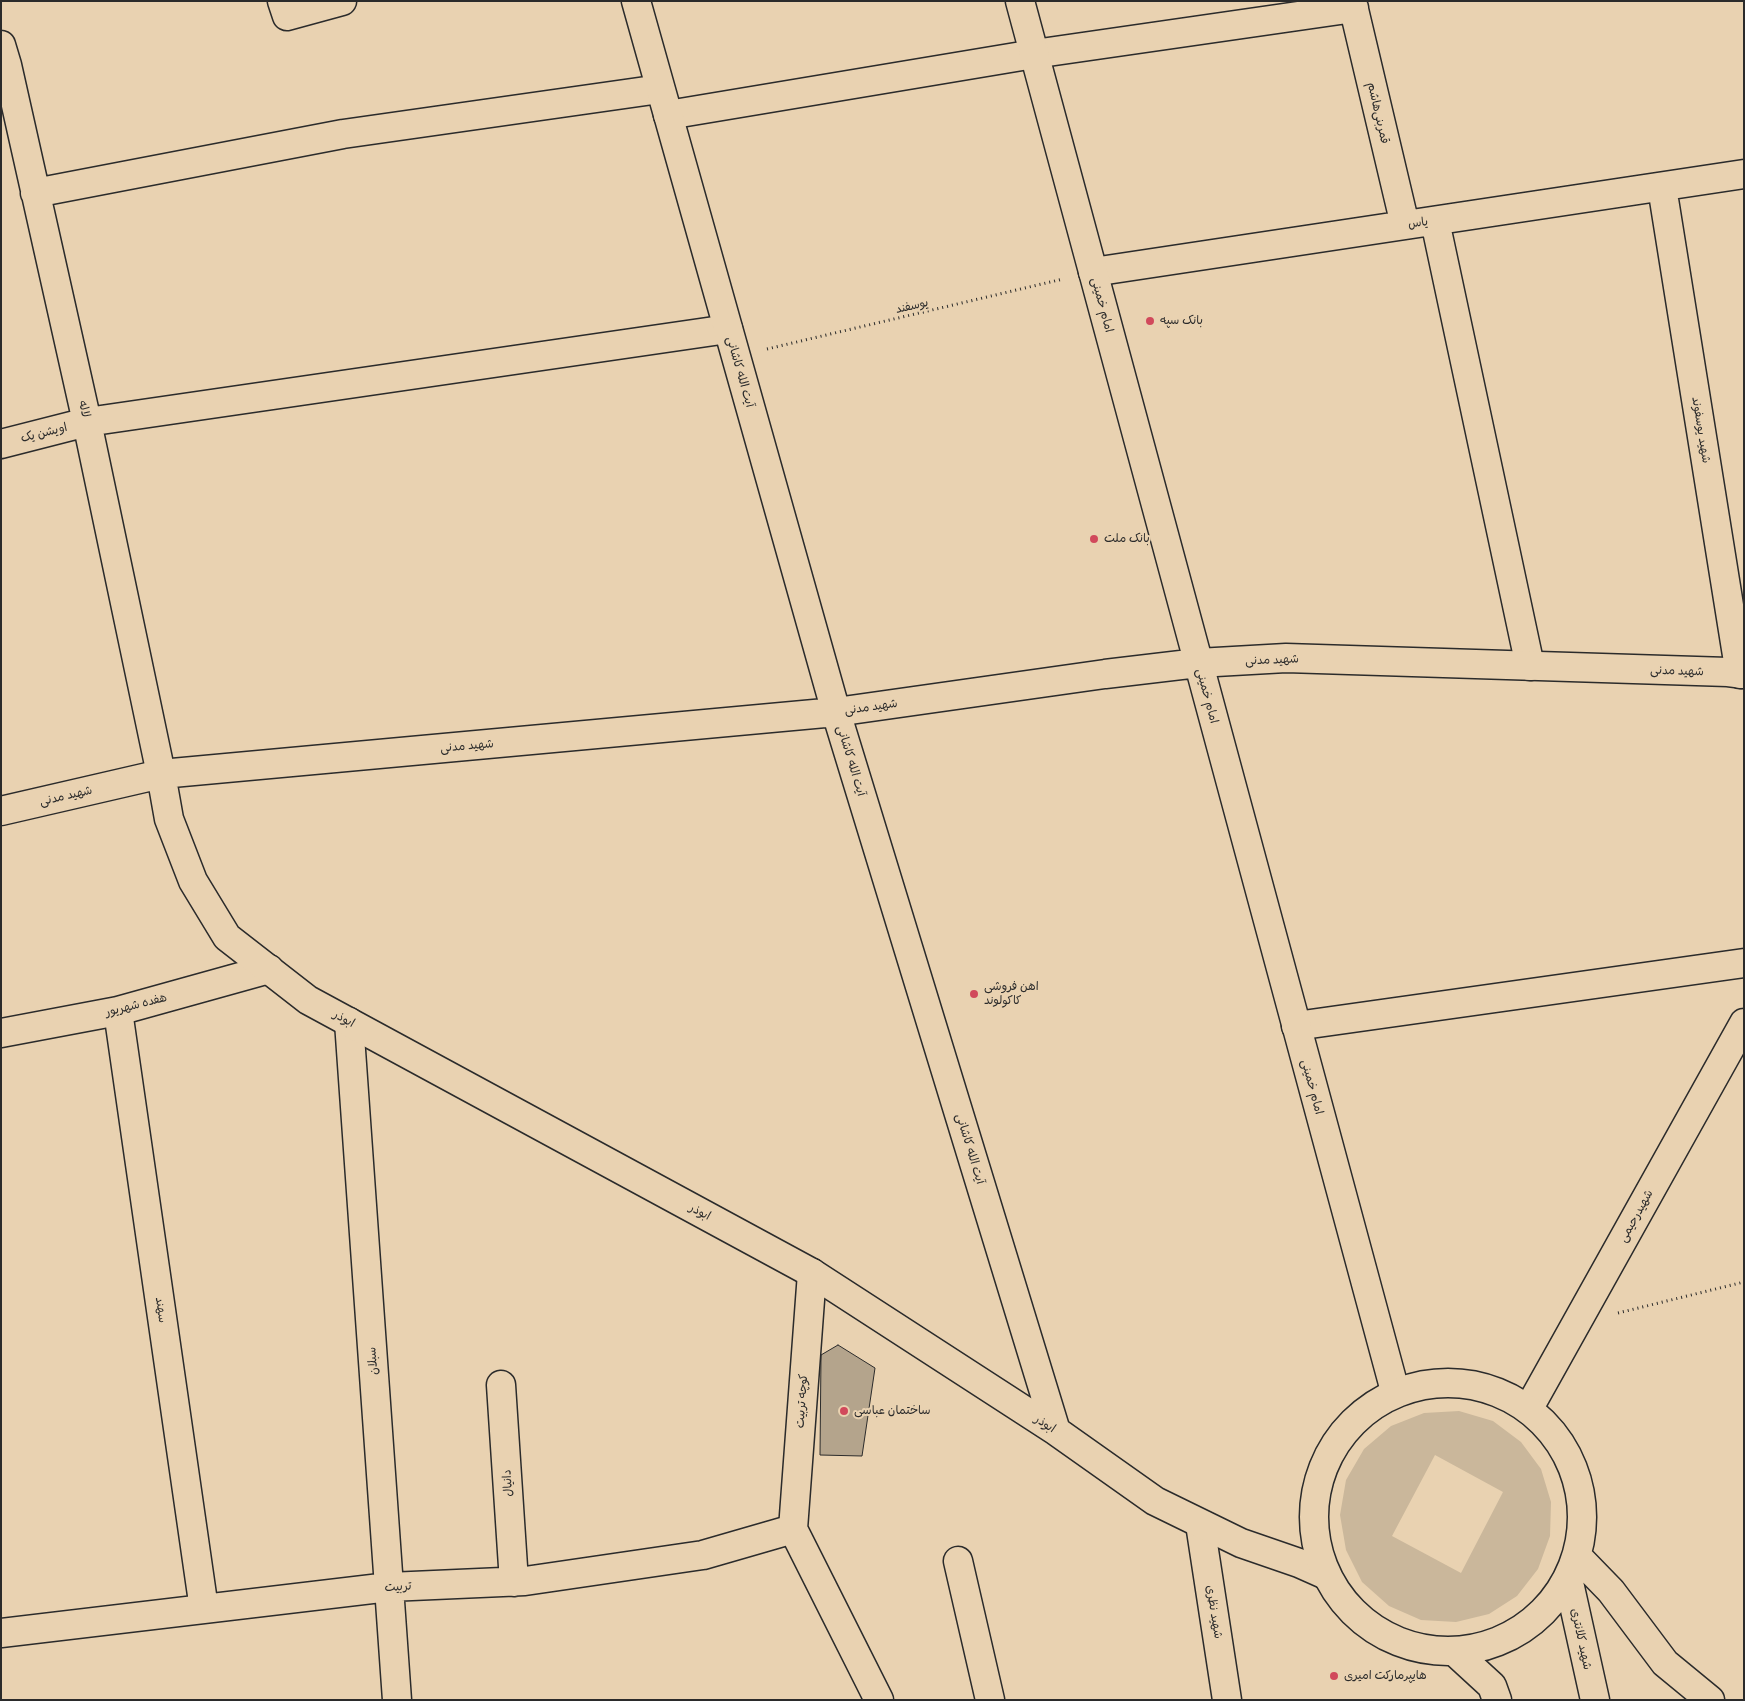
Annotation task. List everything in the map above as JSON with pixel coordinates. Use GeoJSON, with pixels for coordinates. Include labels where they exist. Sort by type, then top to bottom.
{"type":"FeatureCollection","features":[{"type":"Feature","properties":{"kind":"street"},"geometry":{"type":"LineString","coordinates":[[282,1],[287,16],[342,1]]}},
{"type":"Feature","properties":{"kind":"street","name":"آیت الله کاشانی"},"geometry":{"type":"LineString","coordinates":[[636,1],[836,712],[1056,1431]]}},
{"type":"Feature","properties":{"kind":"street","name":"امام خمینی"},"geometry":{"type":"LineString","coordinates":[[1020,1],[1394,1391]]}},
{"type":"Feature","properties":{"kind":"street"},"geometry":{"type":"LineString","coordinates":[[668,115],[1034,54],[1353,5]]}},
{"type":"Feature","properties":{"kind":"street","name":"قمربنی‌هاشم"},"geometry":{"type":"LineString","coordinates":[[1353,5],[1405,225]]}},
{"type":"Feature","properties":{"kind":"street","name":"لاله"},"geometry":{"type":"LineString","coordinates":[[1,45],[87,422],[161,774]]}},
{"type":"Feature","properties":{"kind":"street"},"geometry":{"type":"LineString","coordinates":[[35,193],[343,134],[660,88]]}},
{"type":"Feature","properties":{"kind":"street","name":"یاس"},"geometry":{"type":"LineString","coordinates":[[1093,272],[1744,174]]}},
{"type":"Feature","properties":{"kind":"street","name":"شهید یوسفوند"},"geometry":{"type":"LineString","coordinates":[[1662,187],[1742,674]]}},
{"type":"Feature","properties":{"kind":"street"},"geometry":{"type":"LineString","coordinates":[[1435,221],[1530,666]]}},
{"type":"Feature","properties":{"kind":"street","name":"اویشن یک"},"geometry":{"type":"LineString","coordinates":[[1,444],[87,422],[728,329]]}},
{"type":"Feature","properties":{"kind":"street","name":"شهید مدنی"},"geometry":{"type":"LineString","coordinates":[[1,811],[161,774],[836,712],[1198,663],[1286,658],[1728,672],[1742,674]]}},
{"type":"Feature","properties":{"kind":"street","name":"ابوذر"},"geometry":{"type":"LineString","coordinates":[[161,774],[169,819],[193,881],[227,937],[308,1000],[812,1273],[1056,1431],[1155,1501],[1240,1543],[1326,1575]]}},
{"type":"Feature","properties":{"kind":"street"},"geometry":{"type":"LineString","coordinates":[[1296,1026],[1744,963]]}},
{"type":"Feature","properties":{"kind":"street","name":"هفده شهریور"},"geometry":{"type":"LineString","coordinates":[[1,1033],[118,1011],[268,969]]}},
{"type":"Feature","properties":{"kind":"street","name":"سهند"},"geometry":{"type":"LineString","coordinates":[[118,1011],[204,1609]]}},
{"type":"Feature","properties":{"kind":"street","name":"سبلان"},"geometry":{"type":"LineString","coordinates":[[349,1022],[397,1700]]}},
{"type":"Feature","properties":{"kind":"street","name":"شهیدرحیمی"},"geometry":{"type":"LineString","coordinates":[[1528,1408],[1744,1023]]}},
{"type":"Feature","properties":{"kind":"street","name":"کوچه تربیت"},"geometry":{"type":"LineString","coordinates":[[792,1529],[812,1273]]}},
{"type":"Feature","properties":{"kind":"street"},"geometry":{"type":"LineString","coordinates":[[1440,1381],[1487,1387],[1528,1408],[1558,1437],[1576,1474],[1583,1515],[1573,1567],[1548,1608],[1522,1630],[1489,1646],[1455,1652],[1415,1648],[1379,1633],[1348,1608],[1326,1575],[1313,1533],[1315,1489],[1330,1448],[1358,1415],[1394,1391],[1440,1381]]}},
{"type":"Feature","properties":{"kind":"street","name":"دانیال"},"geometry":{"type":"LineString","coordinates":[[502,1385],[514,1582]]}},
{"type":"Feature","properties":{"kind":"street","name":"شهید نظری"},"geometry":{"type":"LineString","coordinates":[[1200,1524],[1227,1700]]}},
{"type":"Feature","properties":{"kind":"street"},"geometry":{"type":"LineString","coordinates":[[792,1529],[879,1700]]}},
{"type":"Feature","properties":{"kind":"street","name":"تربیت"},"geometry":{"type":"LineString","coordinates":[[1,1633],[389,1587],[514,1582],[703,1555],[792,1529]]}},
{"type":"Feature","properties":{"kind":"street"},"geometry":{"type":"LineString","coordinates":[[958,1561],[990,1700]]}},
{"type":"Feature","properties":{"kind":"street"},"geometry":{"type":"LineString","coordinates":[[1573,1567],[1611,1591],[1665,1663],[1710,1700]]}},
{"type":"Feature","properties":{"kind":"street","name":"شهید کلانتری"},"geometry":{"type":"LineString","coordinates":[[1573,1567],[1595,1700]]}},
{"type":"Feature","properties":{"kind":"street"},"geometry":{"type":"LineString","coordinates":[[1455,1652],[1492,1686],[1497,1700]]}},
{"type":"Feature","properties":{"kind":"path","name":"یوسفند"},"geometry":{"type":"LineString","coordinates":[[736,356],[1093,272]]}},
{"type":"Feature","properties":{"kind":"path"},"geometry":{"type":"LineString","coordinates":[[1576,1323],[1744,1282]]}},
{"type":"Feature","properties":{"kind":"shaded area"},"geometry":{"type":"Polygon","coordinates":[[[1459,1411],[1493,1421],[1521,1442],[1541,1469],[1551,1502],[1550,1536],[1538,1569],[1517,1596],[1489,1614],[1456,1622],[1421,1620],[1389,1606],[1362,1582],[1346,1550],[1340,1515],[1346,1480],[1364,1449],[1391,1426],[1424,1413],[1459,1411]],[[1435,1455],[1392,1536],[1461,1573],[1503,1492],[1435,1455]]]}},
{"type":"Feature","properties":{"kind":"building","name":"ساختمان عباسی"},"geometry":{"type":"Polygon","coordinates":[[[838,1345],[875,1368],[862,1456],[820,1455],[821,1355],[838,1345]]]}},
{"type":"Feature","properties":{"kind":"place","name":"بانک سپه"},"geometry":{"type":"Point","coordinates":[1150,321]}},
{"type":"Feature","properties":{"kind":"place","name":"بانک ملت"},"geometry":{"type":"Point","coordinates":[1094,539]}},
{"type":"Feature","properties":{"kind":"place","name":"اهن فروشی کاکولوند"},"geometry":{"type":"Point","coordinates":[974,994]}},
{"type":"Feature","properties":{"kind":"place","name":"ساختمان عباسی"},"geometry":{"type":"Point","coordinates":[844,1411]}},
{"type":"Feature","properties":{"kind":"place","name":"هایپرمارکت امیری"},"geometry":{"type":"Point","coordinates":[1334,1676]}}]}
